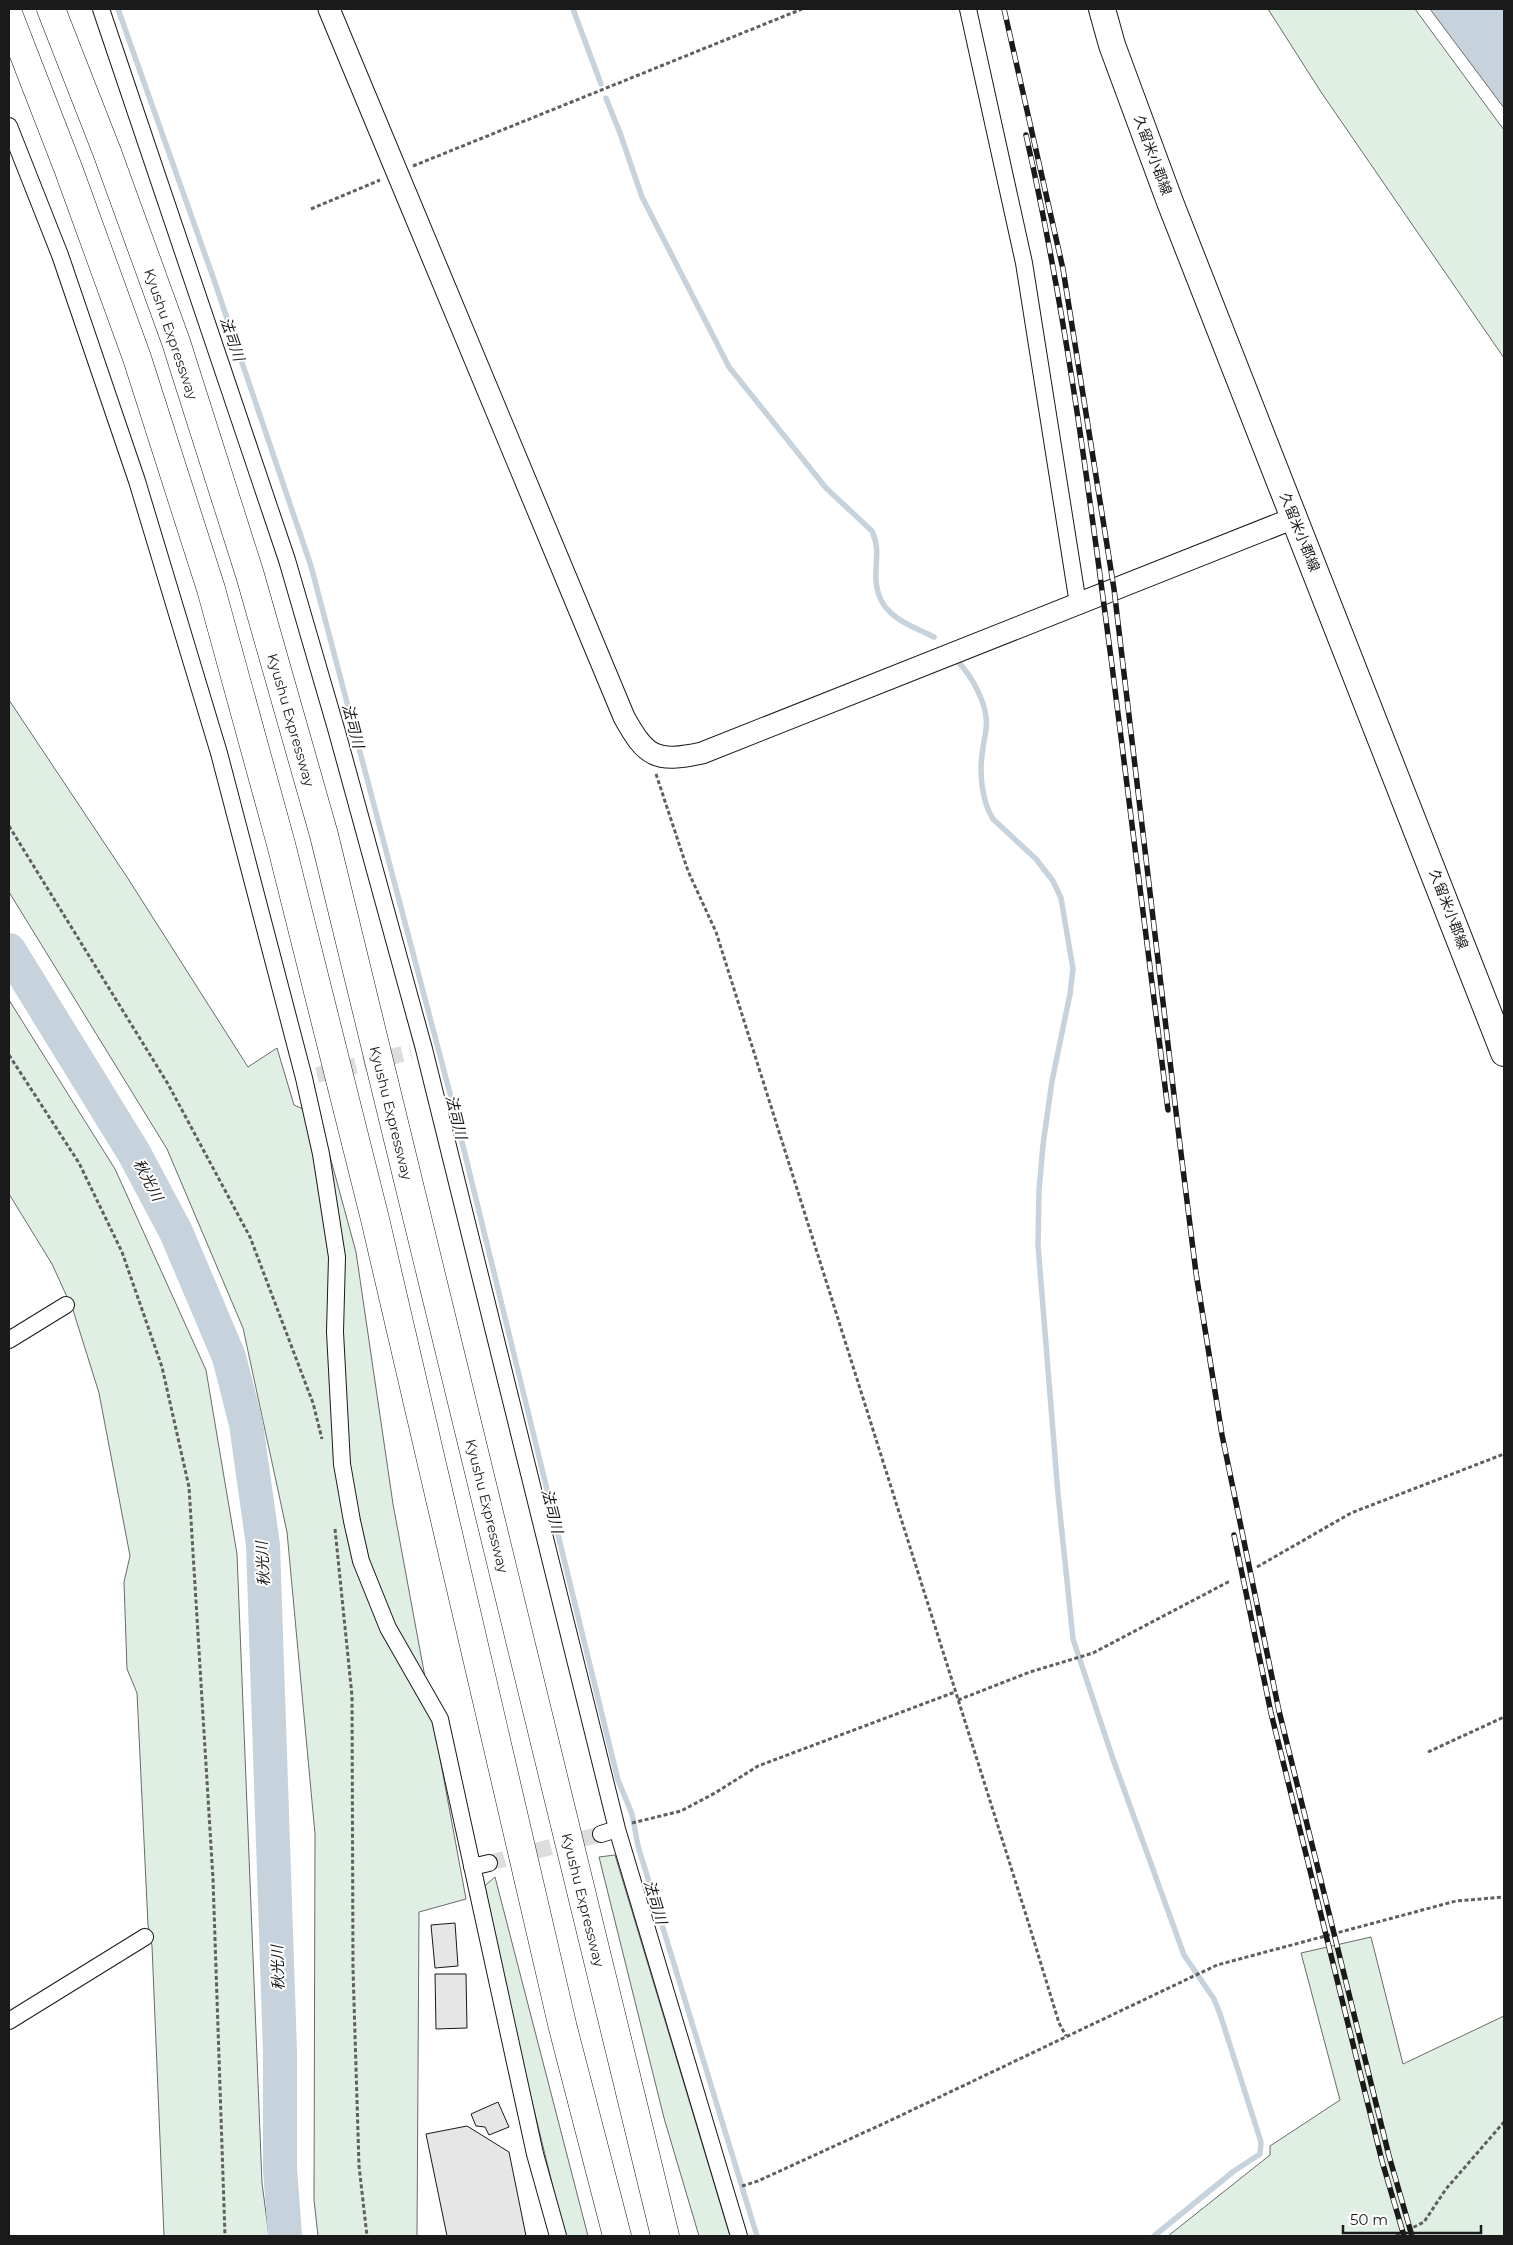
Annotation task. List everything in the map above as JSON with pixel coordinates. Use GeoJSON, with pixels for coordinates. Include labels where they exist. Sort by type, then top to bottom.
{"type":"FeatureCollection","features":[{"type":"Feature","properties":{"kind":"highway","name":"Kyushu Expressway"},"geometry":{"type":"LineString","coordinates":[[51,9],[107,152],[176,342],[250,575],[324,835],[665,2236]]}},
{"type":"Feature","properties":{"kind":"highway"},"geometry":{"type":"LineString","coordinates":[[9,16],[68,168],[137,358],[211,589],[279,834],[375,1219],[563,2028],[617,2236]]}},
{"type":"Feature","properties":{"kind":"main road","name":"久留米小郡線"},"geometry":{"type":"LineString","coordinates":[[1102,9],[1112,45],[1170,202],[1405,796],[1504,1053]]}},
{"type":"Feature","properties":{"kind":"street"},"geometry":{"type":"LineString","coordinates":[[101,9],[288,560],[337,732],[617,1829],[739,2236]]}},
{"type":"Feature","properties":{"kind":"street"},"geometry":{"type":"LineString","coordinates":[[329,9],[624,717],[638,742],[649,752],[680,758],[702,753],[1294,518]]}},
{"type":"Feature","properties":{"kind":"street"},"geometry":{"type":"LineString","coordinates":[[968,9],[1024,263],[1078,604]]}},
{"type":"Feature","properties":{"kind":"street"},"geometry":{"type":"LineString","coordinates":[[9,126],[60,255],[138,481],[220,753],[311,1076],[337,1257],[335,1332],[342,1464],[352,1521],[361,1561],[388,1628],[440,1719],[535,2154],[558,2236]]}},
{"type":"Feature","properties":{"kind":"street"},"geometry":{"type":"LineString","coordinates":[[9,1340],[66,1305]]}},
{"type":"Feature","properties":{"kind":"street"},"geometry":{"type":"LineString","coordinates":[[601,1834],[617,1829]]}},
{"type":"Feature","properties":{"kind":"street"},"geometry":{"type":"LineString","coordinates":[[472,1867],[489,1863]]}},
{"type":"Feature","properties":{"kind":"street"},"geometry":{"type":"LineString","coordinates":[[9,2021],[145,1938]]}},
{"type":"Feature","properties":{"kind":"path"},"geometry":{"type":"LineString","coordinates":[[311,209],[802,9]]}},
{"type":"Feature","properties":{"kind":"path"},"geometry":{"type":"LineString","coordinates":[[649,752],[688,871],[716,932],[1059,2024],[1066,2036]]}},
{"type":"Feature","properties":{"kind":"path"},"geometry":{"type":"LineString","coordinates":[[9,826],[168,1084],[237,1210],[280,1312],[313,1403],[324,1446]]}},
{"type":"Feature","properties":{"kind":"path"},"geometry":{"type":"LineString","coordinates":[[9,1055],[79,1163],[122,1252],[162,1367],[189,1487],[213,1879],[222,2175],[226,2236]]}},
{"type":"Feature","properties":{"kind":"path"},"geometry":{"type":"LineString","coordinates":[[1257,1567],[1351,1514],[1504,1454]]}},
{"type":"Feature","properties":{"kind":"path"},"geometry":{"type":"LineString","coordinates":[[334,1520],[352,1696],[353,1969],[359,2166],[367,2236]]}},
{"type":"Feature","properties":{"kind":"path"},"geometry":{"type":"LineString","coordinates":[[958,1700],[1030,1672],[1082,1656],[1120,1639],[1230,1581]]}},
{"type":"Feature","properties":{"kind":"path"},"geometry":{"type":"LineString","coordinates":[[649,1819],[681,1811],[773,1760],[955,1692]]}},
{"type":"Feature","properties":{"kind":"path"},"geometry":{"type":"LineString","coordinates":[[1428,1752],[1504,1717]]}},
{"type":"Feature","properties":{"kind":"path"},"geometry":{"type":"LineString","coordinates":[[753,2183],[887,2122],[1217,1965],[1456,1901],[1504,1897]]}},
{"type":"Feature","properties":{"kind":"path"},"geometry":{"type":"LineString","coordinates":[[1396,2236],[1424,2222],[1446,2189],[1504,2122]]}},
{"type":"Feature","properties":{"kind":"green space"},"geometry":{"type":"Polygon","coordinates":[[[1268,9],[1415,9],[1504,130],[1504,358],[1321,92],[1268,9]]]}},
{"type":"Feature","properties":{"kind":"green space"},"geometry":{"type":"Polygon","coordinates":[[[9,700],[127,877],[248,1067],[277,1048],[294,1105],[319,1116],[356,1252],[393,1504],[466,1899],[419,1912],[417,2236],[318,2236],[314,2200],[315,1834],[287,1532],[243,1328],[167,1149],[9,892],[9,700]]]}},
{"type":"Feature","properties":{"kind":"green space"},"geometry":{"type":"Polygon","coordinates":[[[9,1000],[115,1169],[206,1370],[237,1554],[262,2183],[269,2236],[164,2236],[152,1946],[148,1925],[137,1693],[127,1669],[124,1582],[130,1556],[99,1393],[73,1310],[52,1264],[9,1194],[9,1000]]]}},
{"type":"Feature","properties":{"kind":"green space"},"geometry":{"type":"Polygon","coordinates":[[[615,1855],[730,2236],[699,2236],[664,2118],[599,1857],[615,1855]]]}},
{"type":"Feature","properties":{"kind":"green space"},"geometry":{"type":"Polygon","coordinates":[[[495,1877],[588,2236],[565,2236],[480,1890],[495,1877]]]}},
{"type":"Feature","properties":{"kind":"green space"},"geometry":{"type":"Polygon","coordinates":[[[1371,1937],[1403,2064],[1504,2016],[1504,2236],[1168,2236],[1270,2155],[1270,2146],[1340,2100],[1301,1953],[1371,1937]]]}},
{"type":"Feature","properties":{"kind":"shaded area"},"geometry":{"type":"Polygon","coordinates":[[[1430,9],[1504,9],[1504,108],[1430,9]]]}},
{"type":"Feature","properties":{"kind":"building"},"geometry":{"type":"Polygon","coordinates":[[[455,1923],[458,1966],[435,1968],[431,1925],[455,1923]]]}},
{"type":"Feature","properties":{"kind":"building"},"geometry":{"type":"Polygon","coordinates":[[[435,1974],[466,1974],[467,2028],[436,2029],[435,1974]]]}},
{"type":"Feature","properties":{"kind":"building"},"geometry":{"type":"Polygon","coordinates":[[[498,2102],[509,2127],[489,2135],[485,2127],[476,2126],[471,2114],[498,2102]]]}},
{"type":"Feature","properties":{"kind":"building"},"geometry":{"type":"Polygon","coordinates":[[[467,2126],[509,2152],[526,2236],[447,2236],[426,2134],[467,2126]]]}},
{"type":"Feature","properties":{"kind":"waterway","name":"法司川"},"geometry":{"type":"LineString","coordinates":[[118,9],[213,277],[311,566],[453,1105],[618,1780],[632,1814],[638,1846],[757,2236]]}},
{"type":"Feature","properties":{"kind":"waterway"},"geometry":{"type":"LineString","coordinates":[[573,9],[601,84]]}},
{"type":"Feature","properties":{"kind":"waterway"},"geometry":{"type":"LineString","coordinates":[[606,98],[642,197],[729,367],[826,488],[872,531],[877,550],[876,584],[884,605],[900,620],[934,637]]}},
{"type":"Feature","properties":{"kind":"waterway"},"geometry":{"type":"LineString","coordinates":[[958,662],[976,688],[985,710],[987,725],[981,775],[986,803],[993,819],[1036,859],[1053,881],[1061,898],[1073,969],[1070,994],[1052,1081],[1043,1145],[1039,1191],[1038,1245],[1058,1494],[1073,1639],[1113,1759],[1184,1955],[1214,1999],[1261,2142],[1260,2154],[1234,2171],[1154,2236]]}},
{"type":"Feature","properties":{"kind":"waterway","name":"秋光川"},"geometry":{"type":"LineString","coordinates":[[9,950],[134,1153],[176,1232],[229,1357],[246,1424],[263,1545],[280,2052],[280,2169],[285,2236]]}},
{"type":"Feature","properties":{"kind":"tunnel"},"geometry":{"type":"LineString","coordinates":[[317,1075],[411,1052]]}},
{"type":"Feature","properties":{"kind":"tunnel"},"geometry":{"type":"LineString","coordinates":[[489,1863],[601,1834]]}},
{"type":"Feature","properties":{"kind":"railway"},"geometry":{"type":"LineString","coordinates":[[1004,9],[1063,269],[1114,589],[1196,1273],[1222,1435],[1279,1711],[1389,2156],[1412,2236]]}},
{"type":"Feature","properties":{"kind":"railway"},"geometry":{"type":"LineString","coordinates":[[1026,135],[1064,330],[1084,461],[1168,1110]]}},
{"type":"Feature","properties":{"kind":"railway"},"geometry":{"type":"LineString","coordinates":[[1234,1535],[1271,1713],[1382,2161],[1404,2236]]}}]}
